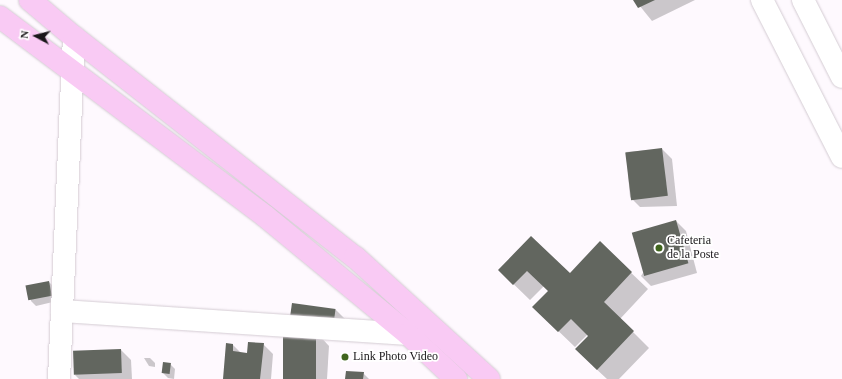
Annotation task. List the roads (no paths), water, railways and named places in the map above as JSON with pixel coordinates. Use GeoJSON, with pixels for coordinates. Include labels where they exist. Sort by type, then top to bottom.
{"type":"FeatureCollection","features":[{"type":"Feature","properties":{"kind":"main road"},"geometry":{"type":"LineString","coordinates":[[30,0],[74,38],[355,257],[489,379]]}},
{"type":"Feature","properties":{"kind":"main road"},"geometry":{"type":"LineString","coordinates":[[0,17],[265,216],[408,334],[456,379]]}},
{"type":"Feature","properties":{"kind":"street"},"geometry":{"type":"LineString","coordinates":[[762,0],[842,157]]}},
{"type":"Feature","properties":{"kind":"street"},"geometry":{"type":"LineString","coordinates":[[803,0],[842,77]]}},
{"type":"Feature","properties":{"kind":"street"},"geometry":{"type":"LineString","coordinates":[[59,379],[74,38]]}},
{"type":"Feature","properties":{"kind":"street"},"geometry":{"type":"LineString","coordinates":[[62,311],[408,334]]}},
{"type":"Feature","properties":{"kind":"place","name":"Cafeteria de la Poste"},"geometry":{"type":"Point","coordinates":[659,248]}},
{"type":"Feature","properties":{"kind":"place","name":"Link Photo Video"},"geometry":{"type":"Point","coordinates":[345,357]}}]}
